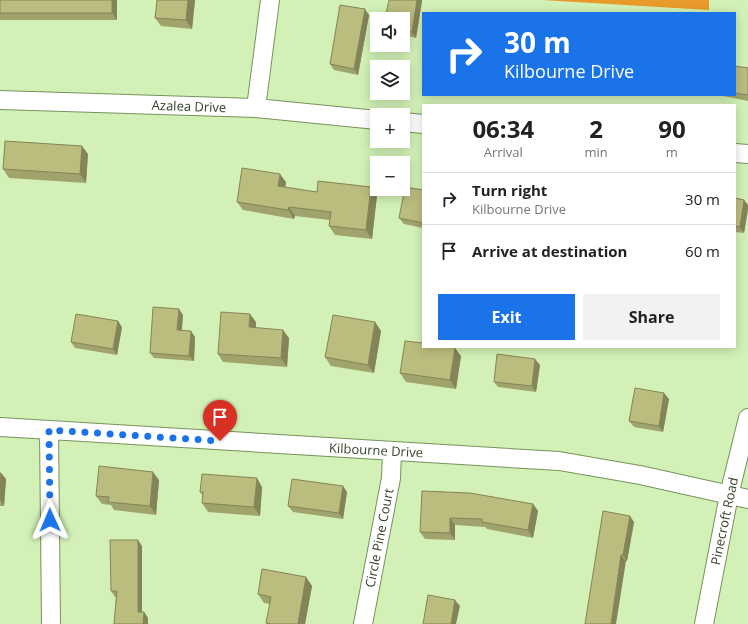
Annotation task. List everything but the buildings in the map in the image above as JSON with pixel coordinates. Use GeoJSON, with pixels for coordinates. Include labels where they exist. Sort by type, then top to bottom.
{"type":"FeatureCollection","features":[{"type":"Feature","properties":{"kind":"street"},"geometry":{"type":"LineString","coordinates":[[256,108],[270,0]]}},
{"type":"Feature","properties":{"kind":"street","name":"Azalea Drive"},"geometry":{"type":"LineString","coordinates":[[0,100],[256,108],[370,119]]}},
{"type":"Feature","properties":{"kind":"street"},"geometry":{"type":"LineString","coordinates":[[410,123],[422,124]]}},
{"type":"Feature","properties":{"kind":"street"},"geometry":{"type":"LineString","coordinates":[[736,153],[748,154]]}},
{"type":"Feature","properties":{"kind":"street","name":"Pinecroft Road"},"geometry":{"type":"LineString","coordinates":[[704,624],[729,495],[748,418]]}},
{"type":"Feature","properties":{"kind":"street","name":"Kilbourne Drive"},"geometry":{"type":"LineString","coordinates":[[0,427],[559,461],[640,475],[748,499]]}},
{"type":"Feature","properties":{"kind":"street"},"geometry":{"type":"LineString","coordinates":[[49,430],[51,624]]}},
{"type":"Feature","properties":{"kind":"street","name":"Circle Pine Court"},"geometry":{"type":"LineString","coordinates":[[363,624],[391,478],[392,452]]}},
{"type":"Feature","properties":{"kind":"shaded area"},"geometry":{"type":"Polygon","coordinates":[[[542,0],[709,0],[709,10],[542,0]]]}},
{"type":"Feature","properties":{"kind":"route"},"geometry":{"type":"LineString","coordinates":[[50,520],[49,430],[220,441]]}}]}
